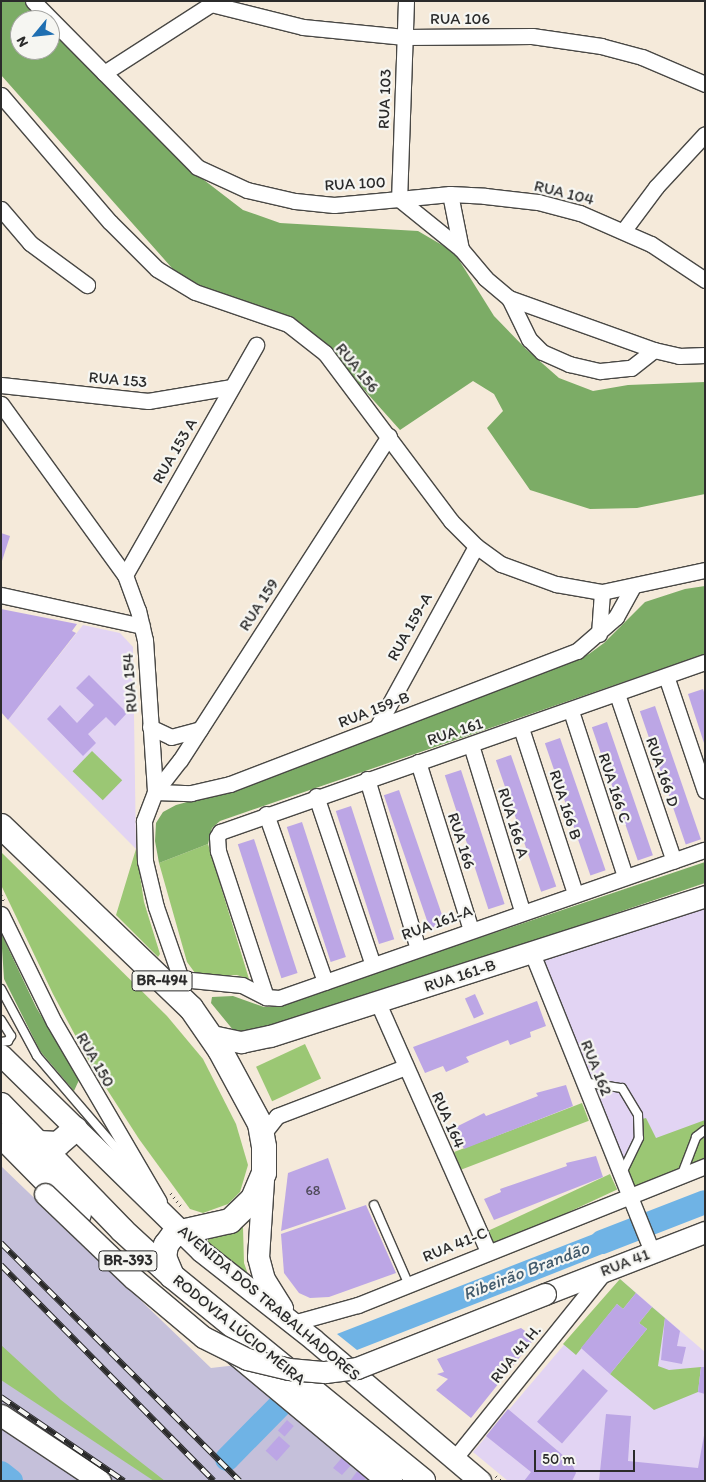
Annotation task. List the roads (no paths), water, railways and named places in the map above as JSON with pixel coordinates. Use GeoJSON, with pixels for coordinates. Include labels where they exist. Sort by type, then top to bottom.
{"type":"FeatureCollection","features":[{"type":"Feature","properties":{"kind":"main road","name":"BR-494"},"geometry":{"type":"LineString","coordinates":[[1,826],[178,986],[212,1036],[263,1134],[264,1173]]}},
{"type":"Feature","properties":{"kind":"main road","name":"RODOVIA LÚCIO MEIRA"},"geometry":{"type":"LineString","coordinates":[[1,1105],[116,1224],[266,1365]]}},
{"type":"Feature","properties":{"kind":"main road"},"geometry":{"type":"LineString","coordinates":[[39,1143],[58,1144],[79,1119]]}},
{"type":"Feature","properties":{"kind":"main road","name":"RODOVIA LÚCIO MEIRA"},"geometry":{"type":"LineString","coordinates":[[1,1135],[132,1264],[266,1365],[316,1406],[423,1481]]}},
{"type":"Feature","properties":{"kind":"main road"},"geometry":{"type":"LineString","coordinates":[[172,1276],[164,1250],[178,1221],[217,1226],[238,1216],[249,1205],[264,1173]]}},
{"type":"Feature","properties":{"kind":"main road","name":"RODOVIA LÚCIO MEIRA"},"geometry":{"type":"LineString","coordinates":[[316,1406],[390,1481]]}},
{"type":"Feature","properties":{"kind":"street","name":"RUA 100"},"geometry":{"type":"LineString","coordinates":[[33,1],[198,167],[247,190],[334,205],[399,199],[461,249],[485,278],[509,298],[528,339],[542,352],[569,364],[600,371],[631,368],[654,350]]}},
{"type":"Feature","properties":{"kind":"street","name":"RUA 103"},"geometry":{"type":"LineString","coordinates":[[399,199],[406,1]]}},
{"type":"Feature","properties":{"kind":"street"},"geometry":{"type":"LineString","coordinates":[[104,73],[211,3]]}},
{"type":"Feature","properties":{"kind":"street","name":"RUA 106"},"geometry":{"type":"LineString","coordinates":[[211,3],[302,27],[405,37],[532,36],[601,46],[642,57],[705,84]]}},
{"type":"Feature","properties":{"kind":"street","name":"RUA 156"},"geometry":{"type":"LineString","coordinates":[[1,95],[110,222],[157,269],[195,292],[288,324],[324,353],[390,436],[451,521],[476,546],[501,564],[527,576],[602,592],[705,570]]}},
{"type":"Feature","properties":{"kind":"street"},"geometry":{"type":"LineString","coordinates":[[624,230],[656,187],[705,134]]}},
{"type":"Feature","properties":{"kind":"street"},"geometry":{"type":"LineString","coordinates":[[450,194],[461,249]]}},
{"type":"Feature","properties":{"kind":"street","name":"RUA 104"},"geometry":{"type":"LineString","coordinates":[[399,199],[450,194],[538,202],[624,230],[705,280]]}},
{"type":"Feature","properties":{"kind":"street"},"geometry":{"type":"LineString","coordinates":[[1,209],[30,243],[87,285]]}},
{"type":"Feature","properties":{"kind":"street"},"geometry":{"type":"LineString","coordinates":[[509,298],[654,350],[679,356],[705,355]]}},
{"type":"Feature","properties":{"kind":"street","name":"RUA 153 A"},"geometry":{"type":"LineString","coordinates":[[125,574],[256,345]]}},
{"type":"Feature","properties":{"kind":"street","name":"RUA 153"},"geometry":{"type":"LineString","coordinates":[[1,385],[148,401],[232,387]]}},
{"type":"Feature","properties":{"kind":"street","name":"RUA 154"},"geometry":{"type":"LineString","coordinates":[[1,404],[125,574],[142,626],[155,792],[144,821],[145,861],[178,986]]}},
{"type":"Feature","properties":{"kind":"street","name":"RUA 159"},"geometry":{"type":"LineString","coordinates":[[155,792],[200,729],[390,436]]}},
{"type":"Feature","properties":{"kind":"street","name":"RUA 159-A"},"geometry":{"type":"LineString","coordinates":[[377,727],[476,546]]}},
{"type":"Feature","properties":{"kind":"street","name":"RUA 159-B"},"geometry":{"type":"LineString","coordinates":[[155,792],[171,795],[217,787],[576,651],[599,634],[616,617],[632,586]]}},
{"type":"Feature","properties":{"kind":"street"},"geometry":{"type":"LineString","coordinates":[[599,634],[602,592]]}},
{"type":"Feature","properties":{"kind":"street"},"geometry":{"type":"LineString","coordinates":[[1,596],[142,626]]}},
{"type":"Feature","properties":{"kind":"street","name":"RUA 161"},"geometry":{"type":"LineString","coordinates":[[266,997],[218,851],[217,837],[225,829],[316,796],[571,711],[705,662]]}},
{"type":"Feature","properties":{"kind":"street"},"geometry":{"type":"LineString","coordinates":[[666,676],[705,791]]}},
{"type":"Feature","properties":{"kind":"street","name":"RUA 166 D"},"geometry":{"type":"LineString","coordinates":[[616,694],[674,860]]}},
{"type":"Feature","properties":{"kind":"street","name":"RUA 166 C"},"geometry":{"type":"LineString","coordinates":[[571,711],[625,876]]}},
{"type":"Feature","properties":{"kind":"street"},"geometry":{"type":"LineString","coordinates":[[150,727],[172,737],[200,729]]}},
{"type":"Feature","properties":{"kind":"street","name":"RUA 166 B"},"geometry":{"type":"LineString","coordinates":[[521,728],[575,893]]}},
{"type":"Feature","properties":{"kind":"street","name":"RUA 166 A"},"geometry":{"type":"LineString","coordinates":[[471,745],[522,911]]}},
{"type":"Feature","properties":{"kind":"street","name":"RUA 166"},"geometry":{"type":"LineString","coordinates":[[418,762],[472,930]]}},
{"type":"Feature","properties":{"kind":"street"},"geometry":{"type":"LineString","coordinates":[[367,779],[418,949]]}},
{"type":"Feature","properties":{"kind":"street"},"geometry":{"type":"LineString","coordinates":[[316,796],[372,965]]}},
{"type":"Feature","properties":{"kind":"street"},"geometry":{"type":"LineString","coordinates":[[266,814],[325,982]]}},
{"type":"Feature","properties":{"kind":"street","name":"RUA 161-A"},"geometry":{"type":"LineString","coordinates":[[266,997],[279,998],[522,911],[705,850]]}},
{"type":"Feature","properties":{"kind":"street","name":"RUA 161-B"},"geometry":{"type":"LineString","coordinates":[[212,1036],[232,1042],[260,1039],[378,1003],[705,896]]}},
{"type":"Feature","properties":{"kind":"street","name":"RUA 150"},"geometry":{"type":"LineString","coordinates":[[3,908],[54,1022],[178,1221]]}},
{"type":"Feature","properties":{"kind":"street","name":"RUA 162"},"geometry":{"type":"LineString","coordinates":[[532,953],[651,1248]]}},
{"type":"Feature","properties":{"kind":"street"},"geometry":{"type":"LineString","coordinates":[[178,986],[242,985],[266,997]]}},
{"type":"Feature","properties":{"kind":"street","name":"RUA 164"},"geometry":{"type":"LineString","coordinates":[[378,1003],[488,1251]]}},
{"type":"Feature","properties":{"kind":"street","name":"AVENIDA DOS TRABALHADORES"},"geometry":{"type":"LineString","coordinates":[[1,1054],[79,1119],[143,1195],[178,1221],[290,1321],[480,1481]]}},
{"type":"Feature","properties":{"kind":"street"},"geometry":{"type":"LineString","coordinates":[[263,1134],[277,1116],[405,1067]]}},
{"type":"Feature","properties":{"kind":"street","name":"RUA 41"},"geometry":{"type":"LineString","coordinates":[[1,1148],[45,1194],[186,1324],[222,1348],[265,1364],[324,1372],[357,1368],[605,1271],[651,1248],[705,1232]]}},
{"type":"Feature","properties":{"kind":"street","name":"RUA 41-C"},"geometry":{"type":"LineString","coordinates":[[290,1321],[345,1310],[488,1251],[705,1166]]}},
{"type":"Feature","properties":{"kind":"street"},"geometry":{"type":"LineString","coordinates":[[264,1173],[257,1248],[259,1265],[270,1290],[290,1321]]}},
{"type":"Feature","properties":{"kind":"street","name":"RUA 41 H."},"geometry":{"type":"LineString","coordinates":[[454,1459],[605,1271]]}},
{"type":"Feature","properties":{"kind":"street"},"geometry":{"type":"LineString","coordinates":[[1,1415],[100,1481]]}},
{"type":"Feature","properties":{"kind":"lane"},"geometry":{"type":"LineString","coordinates":[[1,989],[33,1051],[79,1119]]}},
{"type":"Feature","properties":{"kind":"lane"},"geometry":{"type":"LineString","coordinates":[[1,1020],[11,1036],[8,1041],[1,1042]]}},
{"type":"Feature","properties":{"kind":"lane"},"geometry":{"type":"LineString","coordinates":[[583,1082],[622,1088],[638,1116],[639,1138],[621,1176]]}},
{"type":"Feature","properties":{"kind":"lane"},"geometry":{"type":"LineString","coordinates":[[682,1175],[696,1137],[705,1130]]}},
{"type":"Feature","properties":{"kind":"lane"},"geometry":{"type":"LineString","coordinates":[[374,1205],[408,1283]]}},
{"type":"Feature","properties":{"kind":"water"},"geometry":{"type":"Polygon","coordinates":[[[705,1191],[705,1213],[656,1233],[647,1213],[705,1191]]]}},
{"type":"Feature","properties":{"kind":"water"},"geometry":{"type":"Polygon","coordinates":[[[627,1221],[635,1241],[357,1350],[337,1334],[627,1221]]]}},
{"type":"Feature","properties":{"kind":"waterway","name":"Ribeirão Brandão"},"geometry":{"type":"LineString","coordinates":[[602,1242],[705,1202]]}},
{"type":"Feature","properties":{"kind":"waterway","name":"Ribeirão Brandão"},"geometry":{"type":"LineString","coordinates":[[227,1459],[280,1405]]}},
{"type":"Feature","properties":{"kind":"waterway"},"geometry":{"type":"LineString","coordinates":[[1,1473],[11,1481]]}},
{"type":"Feature","properties":{"kind":"railway"},"geometry":{"type":"LineString","coordinates":[[1,1243],[240,1481]]}},
{"type":"Feature","properties":{"kind":"railway"},"geometry":{"type":"LineString","coordinates":[[1,1265],[214,1481]]}},
{"type":"Feature","properties":{"kind":"railway"},"geometry":{"type":"LineString","coordinates":[[1,1397],[124,1481]]}}]}
